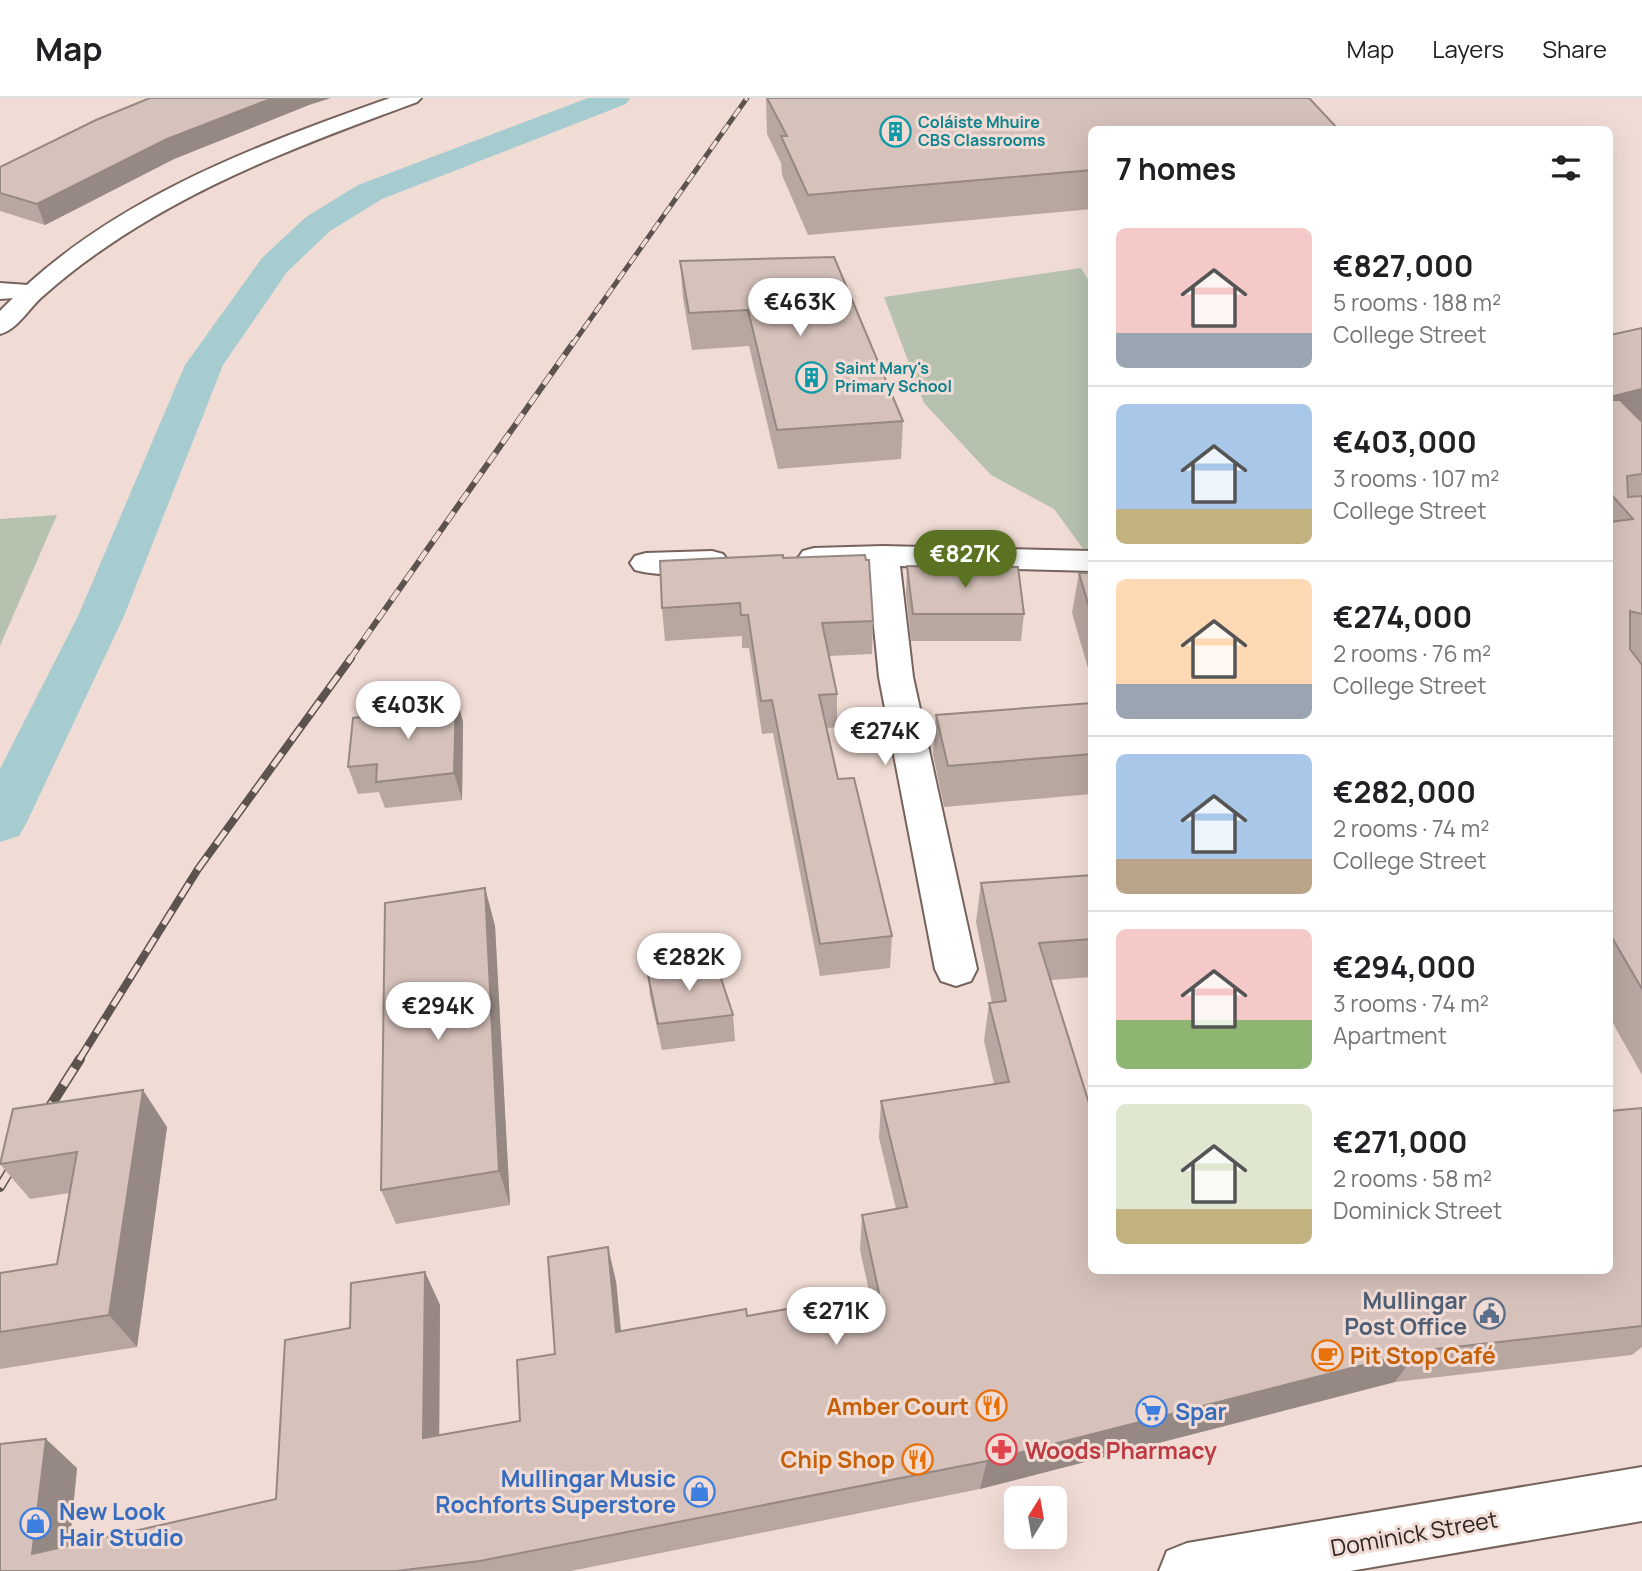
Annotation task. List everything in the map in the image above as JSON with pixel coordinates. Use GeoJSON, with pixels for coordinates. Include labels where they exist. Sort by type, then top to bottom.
{"type":"FeatureCollection","features":[{"type":"Feature","properties":{"kind":"street"},"geometry":{"type":"LineString","coordinates":[[0,326],[33,291],[97,242],[190,186],[279,145],[410,98]]}},
{"type":"Feature","properties":{"kind":"street"},"geometry":{"type":"LineString","coordinates":[[0,291],[33,291]]}},
{"type":"Feature","properties":{"kind":"street"},"geometry":{"type":"LineString","coordinates":[[883,556],[896,677],[956,969]]}},
{"type":"Feature","properties":{"kind":"street"},"geometry":{"type":"LineString","coordinates":[[785,558],[883,556],[1088,561]]}},
{"type":"Feature","properties":{"kind":"street"},"geometry":{"type":"LineString","coordinates":[[646,563],[744,560]]}},
{"type":"Feature","properties":{"kind":"street","name":"Dominick Street"},"geometry":{"type":"LineString","coordinates":[[1187,1571],[1642,1494]]}},
{"type":"Feature","properties":{"kind":"green space"},"geometry":{"type":"Polygon","coordinates":[[[1081,268],[1088,279],[1088,550],[1084,550],[1054,509],[991,475],[924,403],[884,297],[1081,268]]]}},
{"type":"Feature","properties":{"kind":"green space"},"geometry":{"type":"Polygon","coordinates":[[[57,515],[53,524],[0,646],[0,519],[57,515]]]}},
{"type":"Feature","properties":{"kind":"building"},"geometry":{"type":"Polygon","coordinates":[[[150,98],[273,98],[167,139],[37,204],[0,193],[0,167],[96,120],[150,98]]]}},
{"type":"Feature","properties":{"kind":"building"},"geometry":{"type":"Polygon","coordinates":[[[767,98],[1309,98],[1335,126],[1088,126],[1088,170],[808,195],[781,136],[787,136],[767,98]]]}},
{"type":"Feature","properties":{"kind":"building"},"geometry":{"type":"Polygon","coordinates":[[[834,257],[903,421],[777,430],[748,310],[689,313],[680,261],[834,257]]]}},
{"type":"Feature","properties":{"kind":"building"},"geometry":{"type":"Polygon","coordinates":[[[1642,328],[1642,389],[1613,395],[1613,334],[1642,328]]]}},
{"type":"Feature","properties":{"kind":"building"},"geometry":{"type":"Polygon","coordinates":[[[1613,400],[1620,400],[1642,422],[1642,474],[1627,476],[1628,497],[1642,496],[1642,614],[1630,611],[1630,649],[1642,665],[1642,989],[1613,939],[1613,522],[1633,519],[1613,496],[1613,400]]]}},
{"type":"Feature","properties":{"kind":"building"},"geometry":{"type":"Polygon","coordinates":[[[783,555],[783,558],[865,555],[866,560],[869,560],[873,621],[822,623],[837,694],[819,695],[838,779],[854,778],[892,936],[820,944],[772,700],[761,701],[748,615],[741,615],[740,603],[662,608],[660,561],[783,555]]]}},
{"type":"Feature","properties":{"kind":"building"},"geometry":{"type":"Polygon","coordinates":[[[907,566],[1018,567],[1024,614],[913,614],[907,566]]]}},
{"type":"Feature","properties":{"kind":"building"},"geometry":{"type":"Polygon","coordinates":[[[1079,573],[1088,573],[1088,603],[1079,573]]]}},
{"type":"Feature","properties":{"kind":"building"},"geometry":{"type":"Polygon","coordinates":[[[456,695],[454,773],[376,782],[377,764],[348,767],[353,718],[413,712],[414,699],[456,695]]]}},
{"type":"Feature","properties":{"kind":"building"},"geometry":{"type":"Polygon","coordinates":[[[1088,703],[1088,754],[948,766],[936,715],[1088,703]]]}},
{"type":"Feature","properties":{"kind":"building"},"geometry":{"type":"Polygon","coordinates":[[[1088,875],[1088,939],[1039,943],[1088,1100],[1088,1274],[1613,1274],[1613,1111],[1642,1108],[1642,1326],[1418,1351],[987,1461],[480,1561],[396,1571],[0,1571],[0,1444],[46,1439],[32,1554],[276,1499],[285,1340],[350,1328],[351,1283],[425,1272],[423,1438],[520,1421],[517,1360],[555,1354],[548,1257],[608,1247],[616,1332],[746,1309],[747,1316],[879,1293],[862,1215],[907,1207],[881,1101],[1009,1082],[989,1003],[1006,1001],[981,883],[1088,875]]]}},
{"type":"Feature","properties":{"kind":"building"},"geometry":{"type":"Polygon","coordinates":[[[485,888],[499,1171],[381,1190],[385,903],[485,888]]]}},
{"type":"Feature","properties":{"kind":"building"},"geometry":{"type":"Polygon","coordinates":[[[715,960],[733,1015],[658,1024],[647,970],[715,960]]]}},
{"type":"Feature","properties":{"kind":"building"},"geometry":{"type":"Polygon","coordinates":[[[143,1090],[109,1315],[0,1332],[0,1273],[57,1264],[77,1152],[0,1164],[13,1109],[143,1090]]]}},
{"type":"Feature","properties":{"kind":"waterway"},"geometry":{"type":"LineString","coordinates":[[0,822],[101,616],[204,365],[274,265],[318,224],[370,192],[615,98]]}},
{"type":"Feature","properties":{"kind":"railway"},"geometry":{"type":"LineString","coordinates":[[572,345],[747,98]]}},
{"type":"Feature","properties":{"kind":"railway"},"geometry":{"type":"LineString","coordinates":[[350,659],[573,343]]}},
{"type":"Feature","properties":{"kind":"railway"},"geometry":{"type":"LineString","coordinates":[[79,1060],[198,869],[351,658]]}},
{"type":"Feature","properties":{"kind":"railway"},"geometry":{"type":"LineString","coordinates":[[42,1119],[80,1059]]}},
{"type":"Feature","properties":{"kind":"railway"},"geometry":{"type":"LineString","coordinates":[[0,1187],[18,1157]]}},
{"type":"Feature","properties":{"kind":"place","name":"Coláiste Mhuire CBS Classrooms"},"geometry":{"type":"Point","coordinates":[895,131]}},
{"type":"Feature","properties":{"kind":"place","name":"Saint Mary's Primary School"},"geometry":{"type":"Point","coordinates":[812,377]}},
{"type":"Feature","properties":{"kind":"place","name":"Mullingar Post Office"},"geometry":{"type":"Point","coordinates":[1490,1313]}},
{"type":"Feature","properties":{"kind":"place","name":"Pit Stop Café"},"geometry":{"type":"Point","coordinates":[1327,1355]}},
{"type":"Feature","properties":{"kind":"place","name":"Amber Court"},"geometry":{"type":"Point","coordinates":[992,1406]}},
{"type":"Feature","properties":{"kind":"place","name":"Spar"},"geometry":{"type":"Point","coordinates":[1152,1411]}},
{"type":"Feature","properties":{"kind":"place","name":"Woods Pharmacy"},"geometry":{"type":"Point","coordinates":[1002,1450]}},
{"type":"Feature","properties":{"kind":"place","name":"Chip Shop"},"geometry":{"type":"Point","coordinates":[918,1459]}},
{"type":"Feature","properties":{"kind":"place","name":"Mullingar Music Rochforts Superstore"},"geometry":{"type":"Point","coordinates":[699,1491]}},
{"type":"Feature","properties":{"kind":"place","name":"New Look Hair Studio"},"geometry":{"type":"Point","coordinates":[36,1524]}}]}
